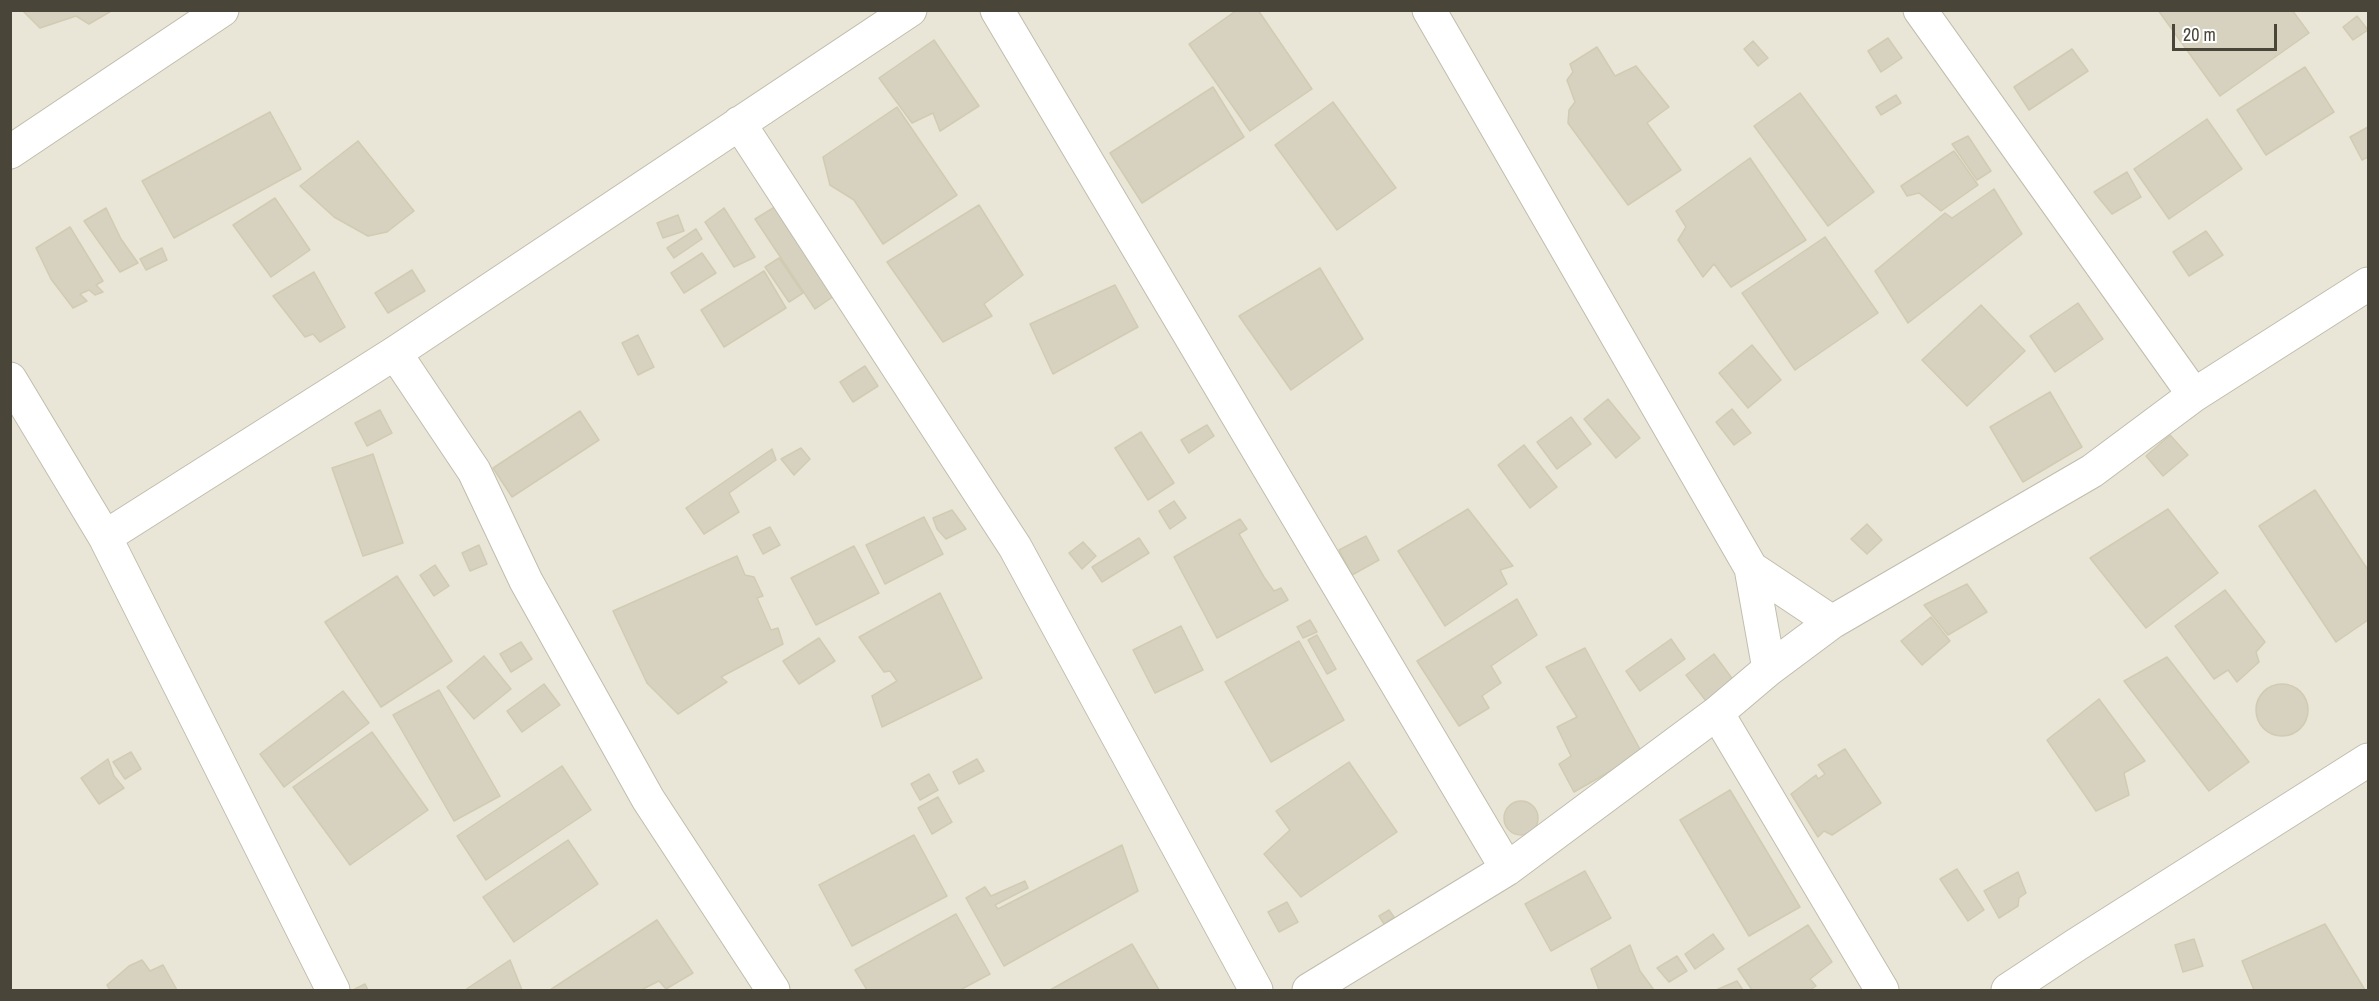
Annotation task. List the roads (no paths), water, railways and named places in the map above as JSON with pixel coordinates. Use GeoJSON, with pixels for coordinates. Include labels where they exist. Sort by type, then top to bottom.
{"type":"FeatureCollection","features":[{"type":"Feature","properties":{"kind":"street"},"geometry":{"type":"LineString","coordinates":[[10,152],[222,10]]}},
{"type":"Feature","properties":{"kind":"street"},"geometry":{"type":"LineString","coordinates":[[105,537],[395,353],[910,10]]}},
{"type":"Feature","properties":{"kind":"street"},"geometry":{"type":"LineString","coordinates":[[998,10],[1507,869]]}},
{"type":"Feature","properties":{"kind":"street"},"geometry":{"type":"LineString","coordinates":[[1429,10],[1751,568],[1769,669]]}},
{"type":"Feature","properties":{"kind":"street"},"geometry":{"type":"LineString","coordinates":[[1920,10],[2194,395]]}},
{"type":"Feature","properties":{"kind":"street"},"geometry":{"type":"LineString","coordinates":[[739,123],[1015,547],[1256,990]]}},
{"type":"Feature","properties":{"kind":"street"},"geometry":{"type":"LineString","coordinates":[[1309,990],[1507,869],[1717,713],[1769,669],[1832,622],[2092,471],[2194,395],[2368,284]]}},
{"type":"Feature","properties":{"kind":"street"},"geometry":{"type":"LineString","coordinates":[[395,353],[474,471],[526,581],[648,799],[773,990]]}},
{"type":"Feature","properties":{"kind":"street"},"geometry":{"type":"LineString","coordinates":[[10,379],[105,537],[333,990]]}},
{"type":"Feature","properties":{"kind":"street"},"geometry":{"type":"LineString","coordinates":[[1751,568],[1832,622]]}},
{"type":"Feature","properties":{"kind":"street"},"geometry":{"type":"LineString","coordinates":[[1717,713],[1882,990]]}},
{"type":"Feature","properties":{"kind":"street"},"geometry":{"type":"LineString","coordinates":[[2008,990],[2086,938],[2368,760]]}}]}
